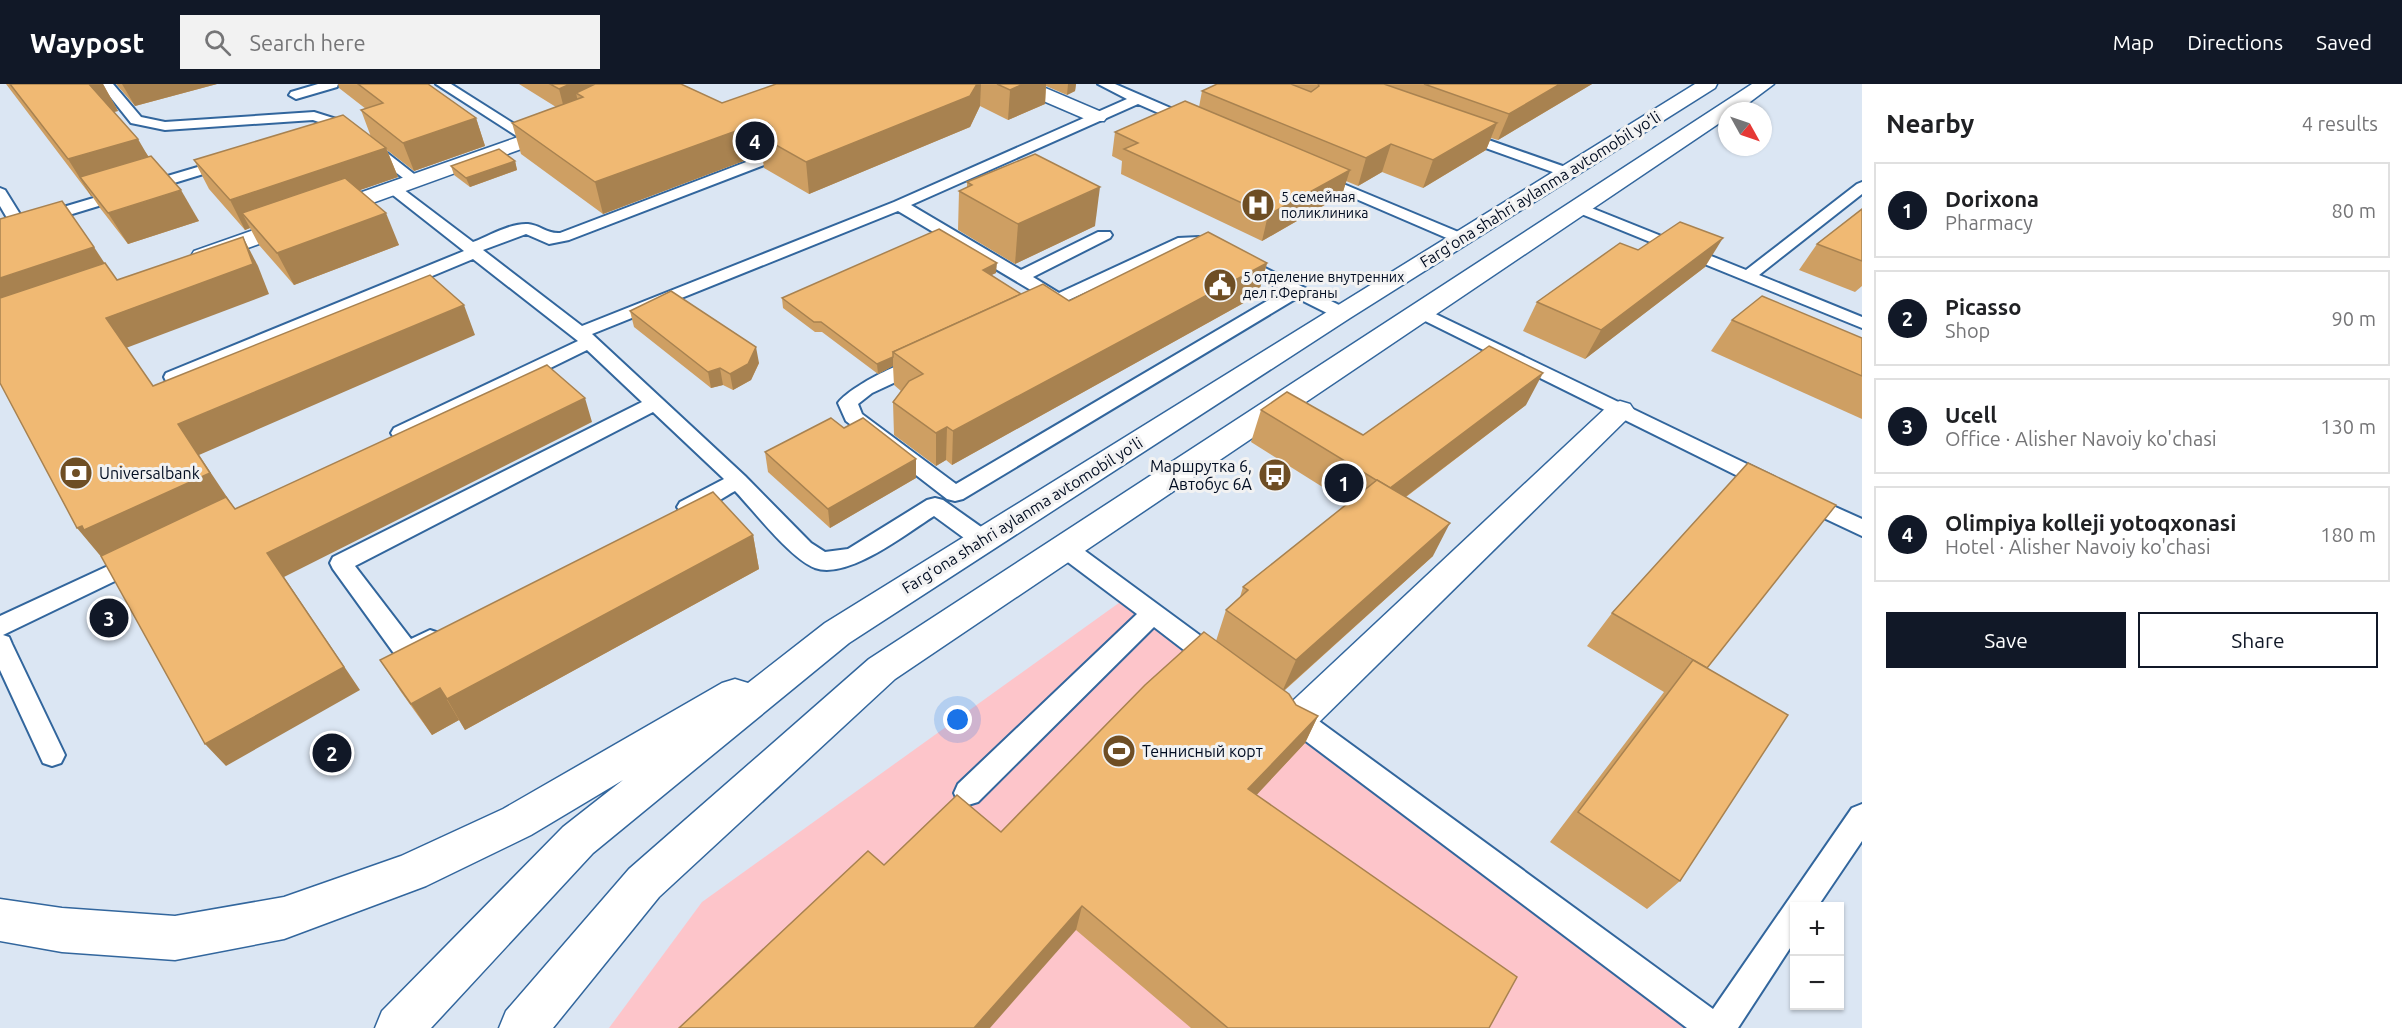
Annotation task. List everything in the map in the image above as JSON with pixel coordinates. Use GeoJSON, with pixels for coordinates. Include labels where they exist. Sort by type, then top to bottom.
{"type":"FeatureCollection","features":[{"type":"Feature","properties":{"kind":"main road"},"geometry":{"type":"LineString","coordinates":[[180,264],[531,139],[617,97],[620,84]]}},
{"type":"Feature","properties":{"kind":"main road"},"geometry":{"type":"LineString","coordinates":[[1020,84],[1097,117]]}},
{"type":"Feature","properties":{"kind":"main road","name":"Fargʻona shahri aylanma avtomobil yoʻli"},"geometry":{"type":"LineString","coordinates":[[399,1028],[578,840],[837,633],[1341,313],[1708,84]]}},
{"type":"Feature","properties":{"kind":"main road","name":"Fargʻona shahri aylanma avtomobil yoʻli"},"geometry":{"type":"LineString","coordinates":[[524,1028],[644,883],[882,669],[1765,84]]}},
{"type":"Feature","properties":{"kind":"main road"},"geometry":{"type":"LineString","coordinates":[[1297,720],[1620,410]]}},
{"type":"Feature","properties":{"kind":"main road"},"geometry":{"type":"LineString","coordinates":[[0,920],[62,930],[175,938],[284,918],[411,872],[517,822],[837,633]]}},
{"type":"Feature","properties":{"kind":"lane"},"geometry":{"type":"LineString","coordinates":[[106,84],[136,120],[165,126],[314,116],[344,126],[416,181]]}},
{"type":"Feature","properties":{"kind":"lane"},"geometry":{"type":"LineString","coordinates":[[296,95],[332,84]]}},
{"type":"Feature","properties":{"kind":"lane"},"geometry":{"type":"LineString","coordinates":[[442,84],[531,139]]}},
{"type":"Feature","properties":{"kind":"lane"},"geometry":{"type":"LineString","coordinates":[[1104,84],[1201,127]]}},
{"type":"Feature","properties":{"kind":"lane"},"geometry":{"type":"LineString","coordinates":[[385,441],[584,338],[899,205],[1137,99]]}},
{"type":"Feature","properties":{"kind":"lane"},"geometry":{"type":"LineString","coordinates":[[322,133],[344,126]]}},
{"type":"Feature","properties":{"kind":"lane"},"geometry":{"type":"LineString","coordinates":[[1444,128],[1566,172]]}},
{"type":"Feature","properties":{"kind":"lane"},"geometry":{"type":"LineString","coordinates":[[0,231],[243,157]]}},
{"type":"Feature","properties":{"kind":"lane"},"geometry":{"type":"LineString","coordinates":[[173,376],[516,231],[528,229],[549,239],[563,237],[767,159]]}},
{"type":"Feature","properties":{"kind":"lane"},"geometry":{"type":"LineString","coordinates":[[1308,174],[1462,239]]}},
{"type":"Feature","properties":{"kind":"lane"},"geometry":{"type":"LineString","coordinates":[[1749,276],[1862,187]]}},
{"type":"Feature","properties":{"kind":"lane"},"geometry":{"type":"LineString","coordinates":[[394,189],[584,338],[738,481],[803,549],[821,561],[853,557],[935,505],[1298,290]]}},
{"type":"Feature","properties":{"kind":"lane"},"geometry":{"type":"LineString","coordinates":[[0,193],[20,225]]}},
{"type":"Feature","properties":{"kind":"lane"},"geometry":{"type":"LineString","coordinates":[[899,205],[1058,299]]}},
{"type":"Feature","properties":{"kind":"lane"},"geometry":{"type":"LineString","coordinates":[[1579,208],[1862,323]]}},
{"type":"Feature","properties":{"kind":"lane"},"geometry":{"type":"LineString","coordinates":[[1019,277],[1104,235]]}},
{"type":"Feature","properties":{"kind":"lane"},"geometry":{"type":"LineString","coordinates":[[1016,319],[1184,241],[1209,246],[1341,313]]}},
{"type":"Feature","properties":{"kind":"lane"},"geometry":{"type":"LineString","coordinates":[[1421,312],[1862,528]]}},
{"type":"Feature","properties":{"kind":"lane"},"geometry":{"type":"LineString","coordinates":[[940,354],[866,389],[848,403],[853,417],[955,494]]}},
{"type":"Feature","properties":{"kind":"lane"},"geometry":{"type":"LineString","coordinates":[[448,631],[407,652],[341,563],[655,403]]}},
{"type":"Feature","properties":{"kind":"lane"},"geometry":{"type":"LineString","coordinates":[[665,519],[738,481]]}},
{"type":"Feature","properties":{"kind":"lane"},"geometry":{"type":"LineString","coordinates":[[935,505],[983,540]]}},
{"type":"Feature","properties":{"kind":"lane"},"geometry":{"type":"LineString","coordinates":[[1065,548],[1239,677]]}},
{"type":"Feature","properties":{"kind":"lane"},"geometry":{"type":"LineString","coordinates":[[0,627],[150,554]]}},
{"type":"Feature","properties":{"kind":"lane"},"geometry":{"type":"LineString","coordinates":[[968,793],[1153,613]]}},
{"type":"Feature","properties":{"kind":"lane"},"geometry":{"type":"LineString","coordinates":[[0,644],[52,755]]}},
{"type":"Feature","properties":{"kind":"lane"},"geometry":{"type":"LineString","coordinates":[[1268,698],[1713,1028]]}},
{"type":"Feature","properties":{"kind":"lane"},"geometry":{"type":"LineString","coordinates":[[1804,902],[1862,817]]}},
{"type":"Feature","properties":{"kind":"lane"},"geometry":{"type":"LineString","coordinates":[[1719,1028],[1790,923]]}},
{"type":"Feature","properties":{"kind":"shaded area","name":"Теннисный корт"},"geometry":{"type":"Polygon","coordinates":[[[1123,600],[1697,1028],[609,1028],[702,902],[1123,600]]]}},
{"type":"Feature","properties":{"kind":"building"},"geometry":{"type":"Polygon","coordinates":[[[10,84],[89,84],[138,139],[68,159],[10,84]]]}},
{"type":"Feature","properties":{"kind":"building"},"geometry":{"type":"Polygon","coordinates":[[[358,84],[428,84],[476,118],[403,143],[361,110],[383,103],[358,84]]]}},
{"type":"Feature","properties":{"kind":"building"},"geometry":{"type":"Polygon","coordinates":[[[550,84],[570,84],[559,89],[550,84]]]}},
{"type":"Feature","properties":{"kind":"building"},"geometry":{"type":"Polygon","coordinates":[[[595,84],[681,84],[722,103],[776,84],[977,84],[970,96],[806,162],[760,136],[770,132],[772,127],[768,123],[758,123],[595,182],[512,123],[583,97],[576,93],[595,84]]]}},
{"type":"Feature","properties":{"kind":"building"},"geometry":{"type":"Polygon","coordinates":[[[997,84],[1023,84],[1010,90],[997,84]]]}},
{"type":"Feature","properties":{"kind":"building"},"geometry":{"type":"Polygon","coordinates":[[[1217,84],[1291,84],[1311,92],[1319,86],[1318,84],[1384,84],[1497,123],[1433,160],[1391,144],[1366,158],[1202,91],[1217,84]]]}},
{"type":"Feature","properties":{"kind":"building"},"geometry":{"type":"Polygon","coordinates":[[[1424,84],[1560,84],[1509,114],[1424,84]]]}},
{"type":"Feature","properties":{"kind":"building"},"geometry":{"type":"Polygon","coordinates":[[[1185,101],[1350,170],[1268,215],[1124,149],[1138,143],[1115,132],[1185,101]]]}},
{"type":"Feature","properties":{"kind":"building"},"geometry":{"type":"Polygon","coordinates":[[[343,115],[386,148],[230,200],[194,160],[343,115]]]}},
{"type":"Feature","properties":{"kind":"building"},"geometry":{"type":"Polygon","coordinates":[[[499,149],[515,161],[466,178],[451,166],[499,149]]]}},
{"type":"Feature","properties":{"kind":"building"},"geometry":{"type":"Polygon","coordinates":[[[1035,154],[1100,187],[1018,224],[959,191],[972,185],[967,182],[1035,154]]]}},
{"type":"Feature","properties":{"kind":"building"},"geometry":{"type":"Polygon","coordinates":[[[151,156],[181,190],[108,213],[80,177],[151,156]]]}},
{"type":"Feature","properties":{"kind":"building"},"geometry":{"type":"Polygon","coordinates":[[[345,178],[386,213],[277,253],[242,213],[345,178]]]}},
{"type":"Feature","properties":{"kind":"building"},"geometry":{"type":"Polygon","coordinates":[[[62,201],[94,247],[0,278],[0,219],[62,201]]]}},
{"type":"Feature","properties":{"kind":"building"},"geometry":{"type":"Polygon","coordinates":[[[1862,209],[1862,261],[1817,244],[1862,209]]]}},
{"type":"Feature","properties":{"kind":"building"},"geometry":{"type":"Polygon","coordinates":[[[1680,222],[1723,238],[1601,330],[1537,302],[1620,243],[1638,250],[1680,222]]]}},
{"type":"Feature","properties":{"kind":"building"},"geometry":{"type":"Polygon","coordinates":[[[939,229],[997,263],[983,270],[1021,294],[893,352],[893,357],[877,364],[821,322],[814,322],[782,298],[939,229]]]}},
{"type":"Feature","properties":{"kind":"building"},"geometry":{"type":"Polygon","coordinates":[[[1208,232],[1267,263],[953,431],[947,427],[936,433],[893,402],[909,381],[923,374],[893,352],[1043,284],[1069,301],[1208,232]]]}},
{"type":"Feature","properties":{"kind":"building"},"geometry":{"type":"Polygon","coordinates":[[[243,237],[253,264],[106,318],[153,386],[430,275],[464,305],[178,424],[210,473],[84,530],[82,526],[77,528],[0,383],[0,298],[105,263],[117,280],[243,237]]]}},
{"type":"Feature","properties":{"kind":"building"},"geometry":{"type":"Polygon","coordinates":[[[671,291],[756,347],[748,364],[730,374],[720,368],[708,372],[630,311],[671,291]]]}},
{"type":"Feature","properties":{"kind":"building"},"geometry":{"type":"Polygon","coordinates":[[[1762,296],[1862,338],[1862,376],[1732,320],[1762,296]]]}},
{"type":"Feature","properties":{"kind":"building"},"geometry":{"type":"Polygon","coordinates":[[[1489,346],[1543,373],[1390,488],[1261,410],[1287,392],[1363,435],[1489,346]]]}},
{"type":"Feature","properties":{"kind":"building"},"geometry":{"type":"Polygon","coordinates":[[[547,365],[585,398],[267,553],[344,667],[205,744],[101,556],[226,497],[235,509],[547,365]]]}},
{"type":"Feature","properties":{"kind":"building"},"geometry":{"type":"Polygon","coordinates":[[[831,418],[844,428],[863,418],[916,459],[828,509],[765,452],[831,418]]]}},
{"type":"Feature","properties":{"kind":"building"},"geometry":{"type":"Polygon","coordinates":[[[1748,463],[1836,505],[1707,668],[1612,613],[1748,463]]]}},
{"type":"Feature","properties":{"kind":"building"},"geometry":{"type":"Polygon","coordinates":[[[1377,480],[1450,523],[1296,660],[1226,610],[1248,590],[1243,587],[1377,480]]]}},
{"type":"Feature","properties":{"kind":"building"},"geometry":{"type":"Polygon","coordinates":[[[713,492],[753,535],[447,699],[440,688],[411,704],[380,660],[713,492]]]}},
{"type":"Feature","properties":{"kind":"building"},"geometry":{"type":"Polygon","coordinates":[[[1204,632],[1289,694],[1296,705],[1318,716],[1248,789],[1517,977],[1489,1028],[1228,1028],[1082,906],[974,1028],[679,1028],[868,851],[884,865],[957,795],[1001,832],[1145,685],[1204,632]]]}},
{"type":"Feature","properties":{"kind":"building"},"geometry":{"type":"Polygon","coordinates":[[[1693,660],[1788,715],[1680,881],[1578,812],[1693,660]]]}},
{"type":"Feature","properties":{"kind":"place","name":"Olimpiya kolleji yotoqxonasi"},"geometry":{"type":"Point","coordinates":[755,141]}},
{"type":"Feature","properties":{"kind":"place","name":"5 семейная поликлиника"},"geometry":{"type":"Point","coordinates":[1258,205]}},
{"type":"Feature","properties":{"kind":"place","name":"5 отделение внутренних дел г.Ферганы"},"geometry":{"type":"Point","coordinates":[1220,285]}},
{"type":"Feature","properties":{"kind":"place","name":"Universalbank"},"geometry":{"type":"Point","coordinates":[76,473]}},
{"type":"Feature","properties":{"kind":"place","name":"Маршрутка 6, Автобус 6А"},"geometry":{"type":"Point","coordinates":[1275,475]}},
{"type":"Feature","properties":{"kind":"place","name":"Dorixona"},"geometry":{"type":"Point","coordinates":[1344,483]}},
{"type":"Feature","properties":{"kind":"place","name":"Ucell"},"geometry":{"type":"Point","coordinates":[109,618]}},
{"type":"Feature","properties":{"kind":"place","name":"Теннисный корт"},"geometry":{"type":"Point","coordinates":[1119,751]}},
{"type":"Feature","properties":{"kind":"place","name":"Picasso"},"geometry":{"type":"Point","coordinates":[332,753]}}]}
